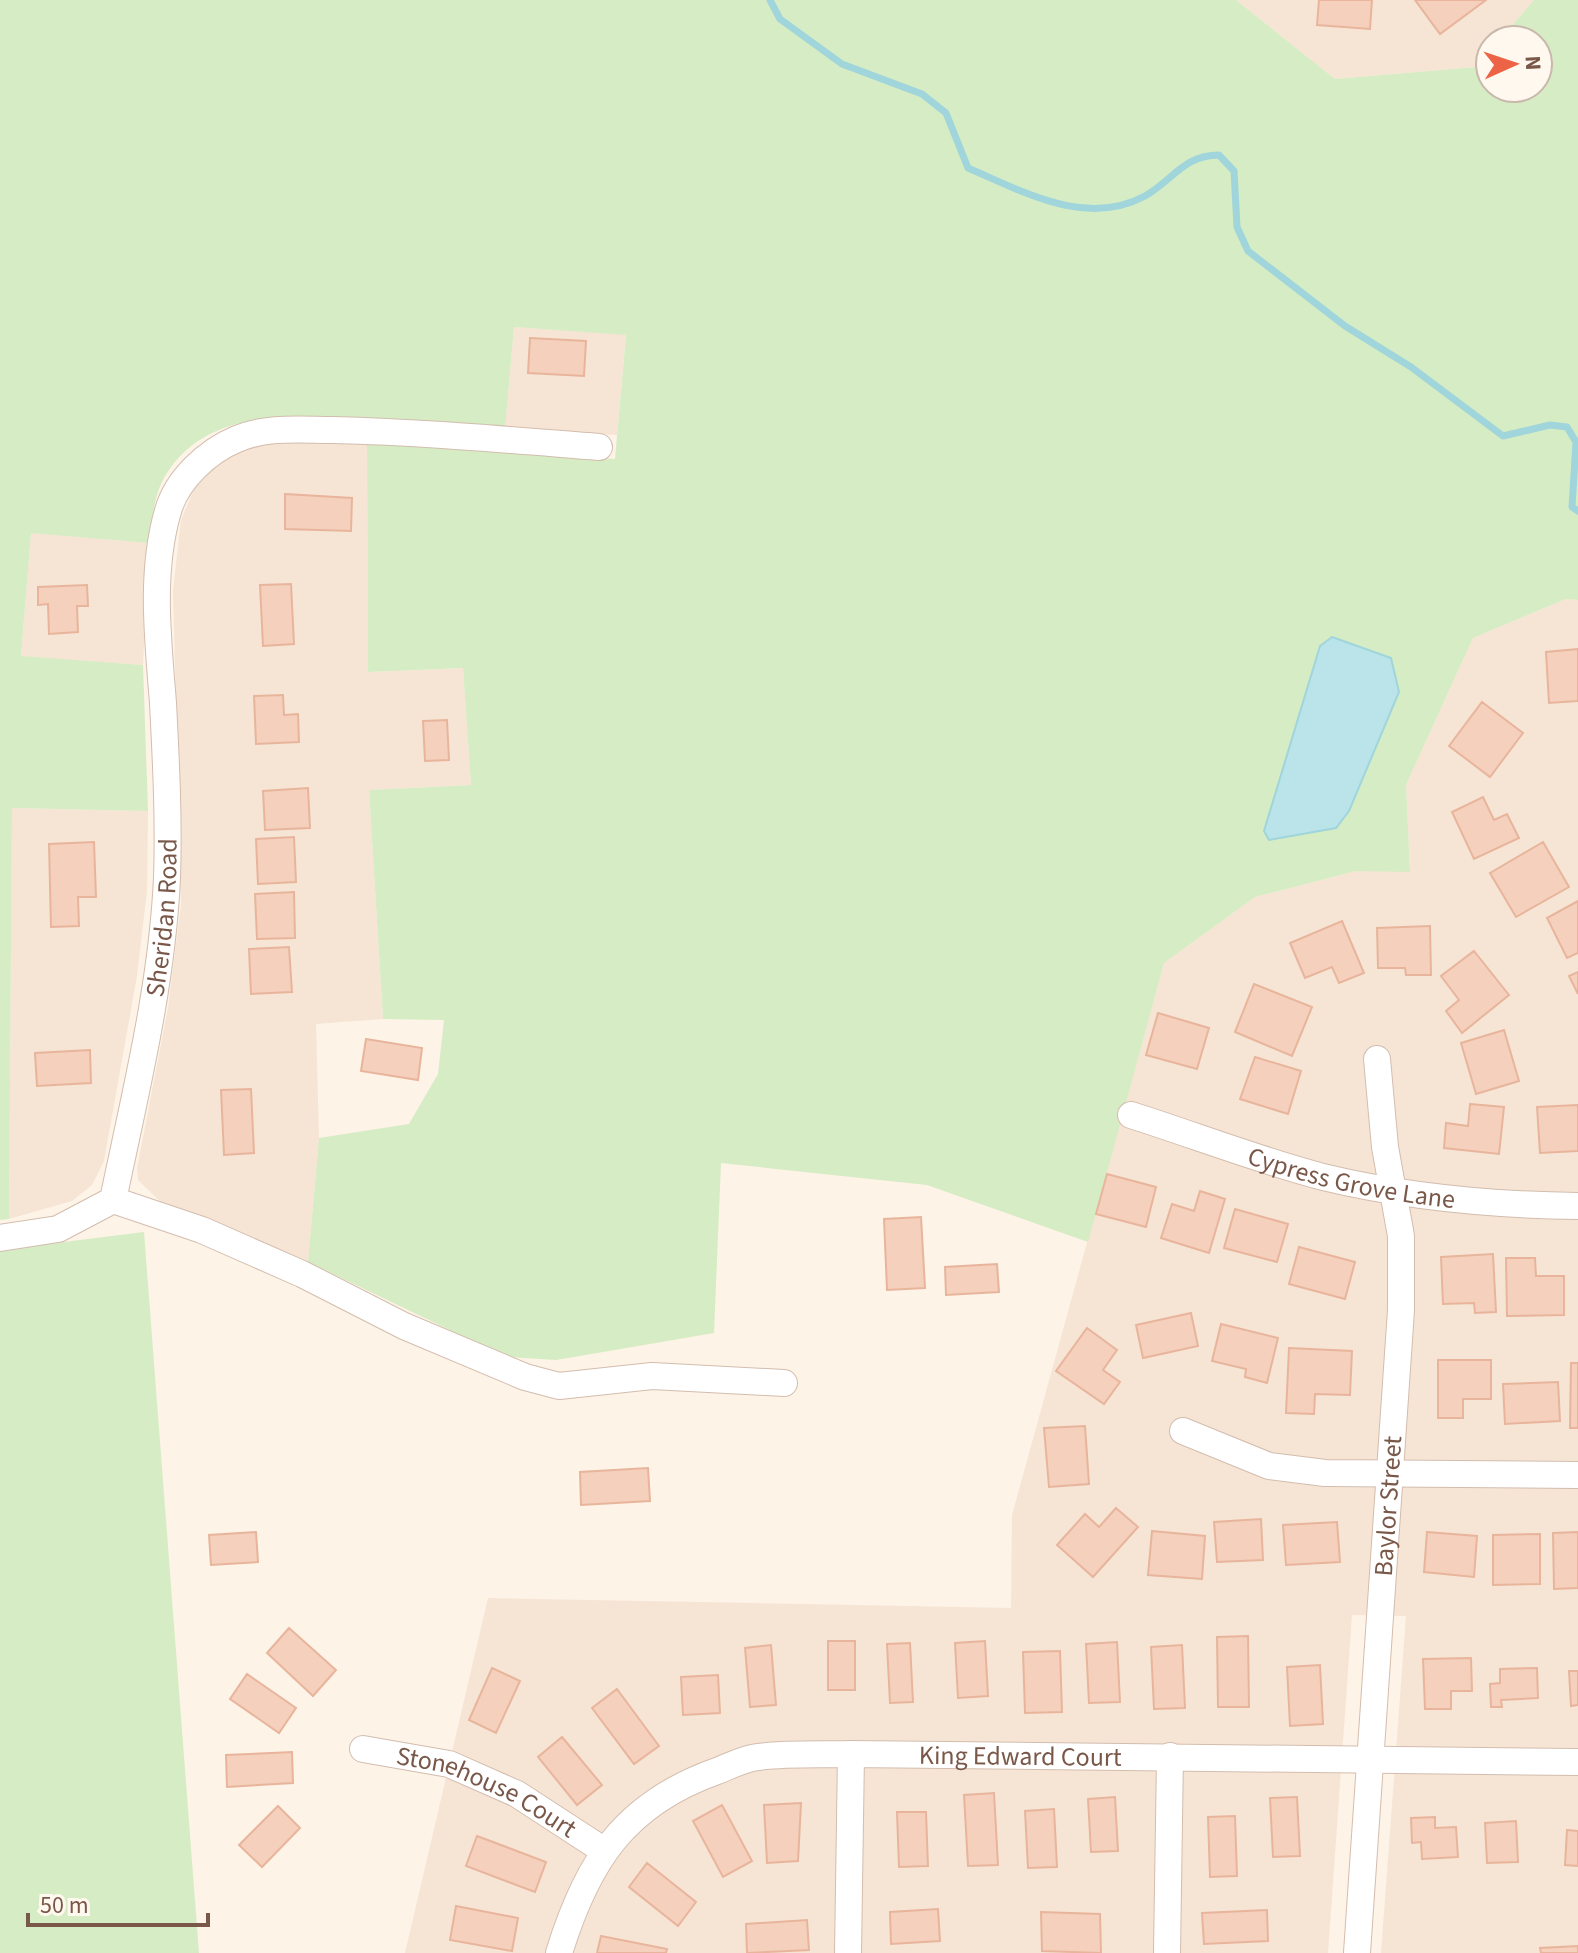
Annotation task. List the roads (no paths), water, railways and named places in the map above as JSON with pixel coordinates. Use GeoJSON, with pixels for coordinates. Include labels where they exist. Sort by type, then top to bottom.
{"type":"FeatureCollection","features":[{"type":"Feature","properties":{"kind":"street","name":"Sheridan Road"},"geometry":{"type":"LineString","coordinates":[[113,1200],[154,998],[167,880],[166,758],[157,616],[161,551],[168,509],[180,486],[219,448],[240,437],[269,431],[361,431],[599,447]]}},
{"type":"Feature","properties":{"kind":"street","name":"Baylor Street"},"geometry":{"type":"LineString","coordinates":[[1357,1953],[1401,1310],[1401,1236],[1385,1147],[1377,1059]]}},
{"type":"Feature","properties":{"kind":"street","name":"Cypress Grove Lane"},"geometry":{"type":"LineString","coordinates":[[1131,1115],[1321,1176],[1394,1191],[1515,1206],[1578,1206]]}},
{"type":"Feature","properties":{"kind":"street"},"geometry":{"type":"LineString","coordinates":[[0,1238],[58,1229],[113,1200],[202,1230],[302,1274],[418,1333],[525,1377],[559,1386],[652,1376],[784,1383]]}},
{"type":"Feature","properties":{"kind":"street"},"geometry":{"type":"LineString","coordinates":[[1183,1431],[1269,1466],[1325,1473],[1578,1475]]}},
{"type":"Feature","properties":{"kind":"street","name":"Stonehouse Court"},"geometry":{"type":"LineString","coordinates":[[363,1749],[449,1764],[517,1794],[603,1850]]}},
{"type":"Feature","properties":{"kind":"street"},"geometry":{"type":"LineString","coordinates":[[848,1953],[851,1754]]}},
{"type":"Feature","properties":{"kind":"street","name":"King Edward Court"},"geometry":{"type":"LineString","coordinates":[[559,1953],[569,1920],[603,1850],[628,1821],[690,1781],[756,1757],[851,1754],[1578,1762]]}},
{"type":"Feature","properties":{"kind":"street"},"geometry":{"type":"LineString","coordinates":[[1167,1953],[1170,1756]]}},
{"type":"Feature","properties":{"kind":"water"},"geometry":{"type":"Polygon","coordinates":[[[1332,637],[1391,658],[1399,692],[1349,811],[1336,828],[1269,840],[1264,831],[1320,646],[1332,637]]]}},
{"type":"Feature","properties":{"kind":"waterway"},"geometry":{"type":"LineString","coordinates":[[770,0],[780,19],[842,64],[922,94],[946,113],[968,168],[1055,203],[1100,208],[1123,205],[1155,190],[1197,159],[1219,155],[1234,171],[1237,227],[1248,251],[1345,326],[1411,367],[1503,436],[1550,425],[1567,427],[1576,442],[1572,507],[1578,511]]}}]}
